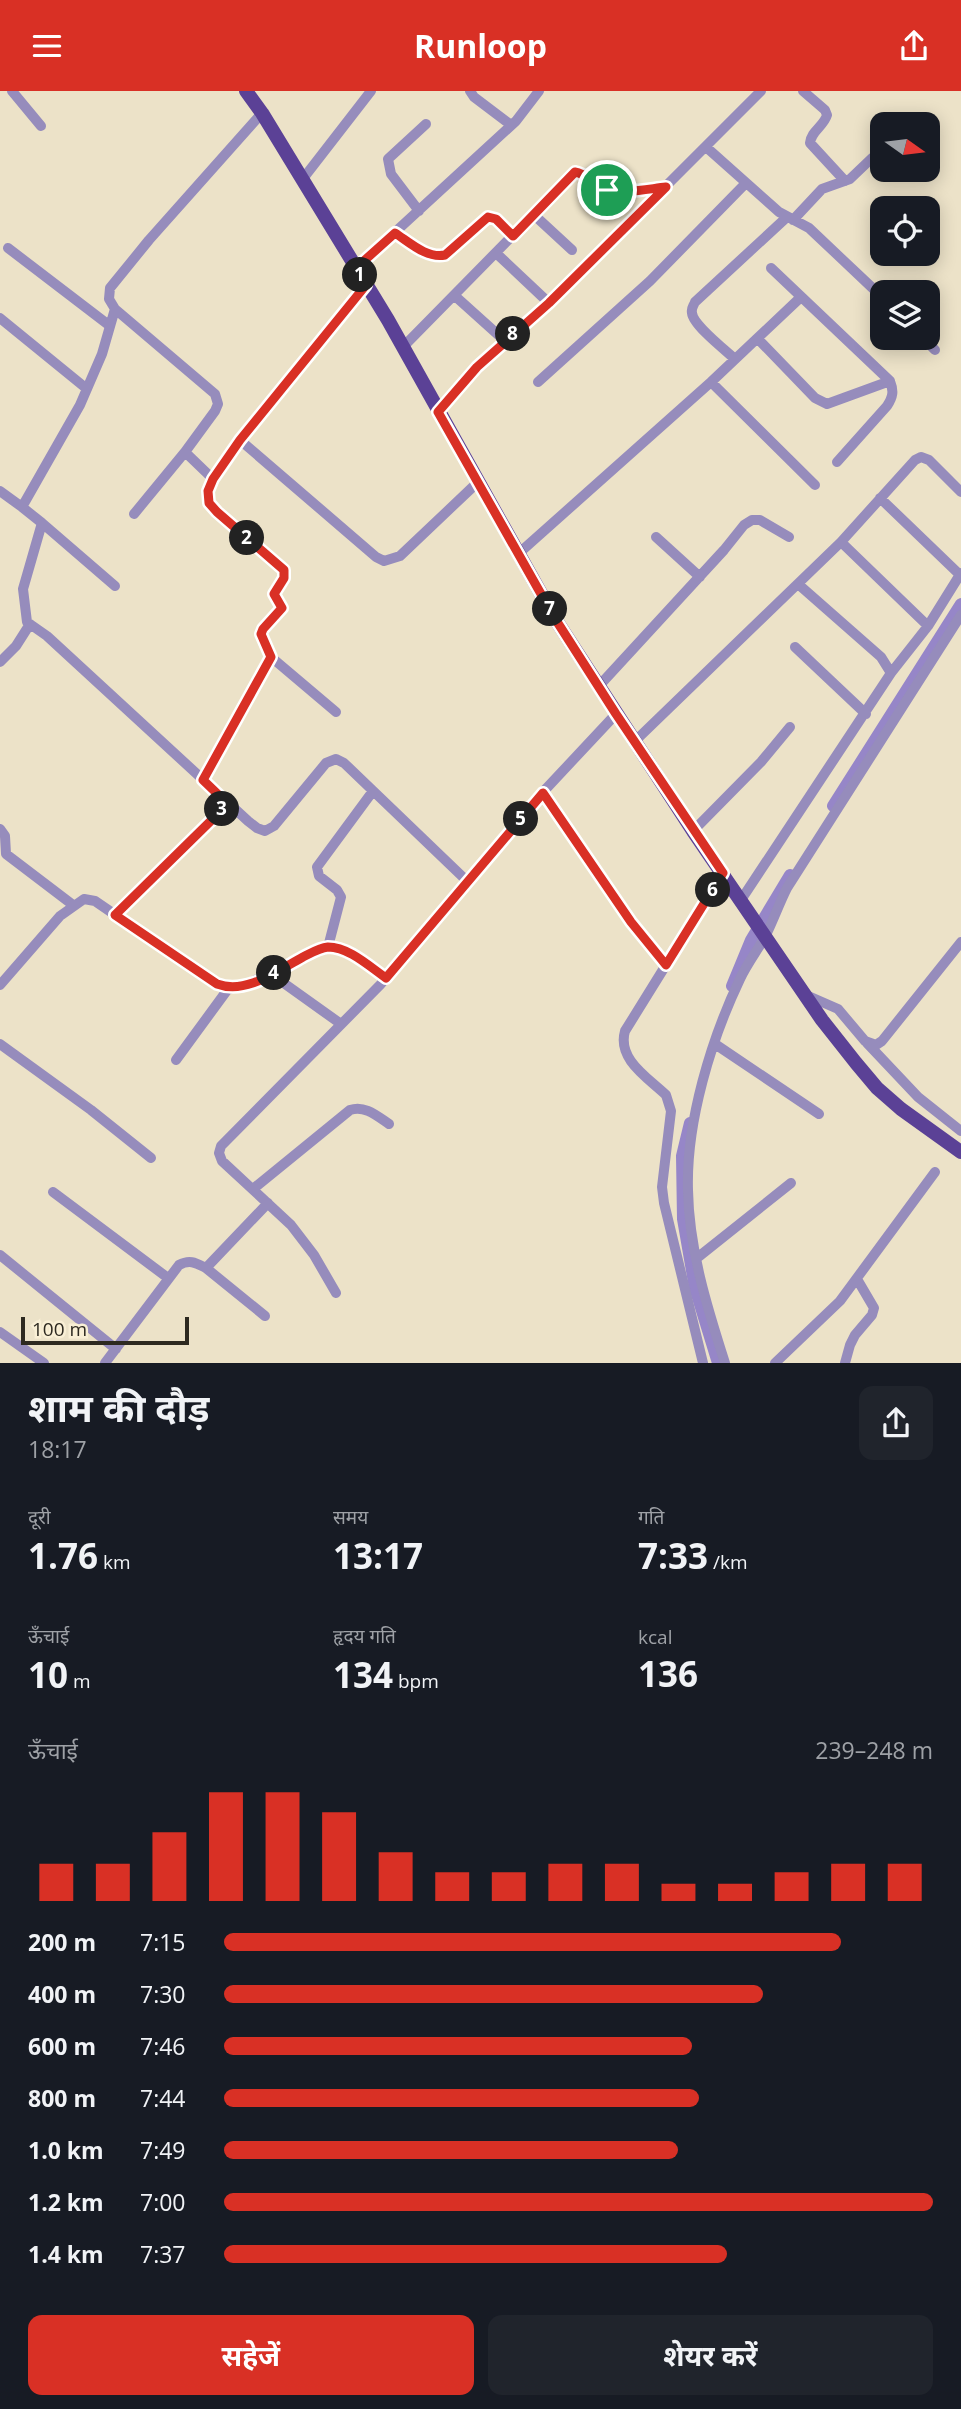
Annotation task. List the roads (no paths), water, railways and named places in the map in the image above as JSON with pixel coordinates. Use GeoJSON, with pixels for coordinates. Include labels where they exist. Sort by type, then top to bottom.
{"type":"FeatureCollection","features":[{"type":"Feature","properties":{"kind":"main road"},"geometry":{"type":"LineString","coordinates":[[246,91],[262,113],[403,347],[518,554],[598,687],[693,831],[822,1020],[877,1088],[901,1109],[961,1152]]}},
{"type":"Feature","properties":{"kind":"street"},"geometry":{"type":"LineString","coordinates":[[12,91],[41,126]]}},
{"type":"Feature","properties":{"kind":"street"},"geometry":{"type":"LineString","coordinates":[[302,180],[371,91]]}},
{"type":"Feature","properties":{"kind":"street"},"geometry":{"type":"LineString","coordinates":[[356,268],[511,125],[540,91]]}},
{"type":"Feature","properties":{"kind":"street"},"geometry":{"type":"LineString","coordinates":[[438,412],[477,367],[549,303],[761,91]]}},
{"type":"Feature","properties":{"kind":"street"},"geometry":{"type":"LineString","coordinates":[[803,91],[825,110],[827,115],[810,138],[811,145],[845,181]]}},
{"type":"Feature","properties":{"kind":"street"},"geometry":{"type":"LineString","coordinates":[[475,93],[511,125]]}},
{"type":"Feature","properties":{"kind":"street"},"geometry":{"type":"LineString","coordinates":[[134,515],[215,411],[217,399],[215,394],[115,309],[109,299],[110,288],[262,113]]}},
{"type":"Feature","properties":{"kind":"street"},"geometry":{"type":"LineString","coordinates":[[419,211],[391,174],[388,159],[426,124]]}},
{"type":"Feature","properties":{"kind":"street"},"geometry":{"type":"LineString","coordinates":[[706,147],[790,218],[809,228],[870,286]]}},
{"type":"Feature","properties":{"kind":"street"},"geometry":{"type":"LineString","coordinates":[[735,359],[692,316],[695,302],[822,189],[845,181],[870,161]]}},
{"type":"Feature","properties":{"kind":"street"},"geometry":{"type":"LineString","coordinates":[[403,347],[575,172],[582,173],[599,186],[616,191],[666,187]]}},
{"type":"Feature","properties":{"kind":"street"},"geometry":{"type":"LineString","coordinates":[[538,382],[650,281],[746,183]]}},
{"type":"Feature","properties":{"kind":"street"},"geometry":{"type":"LineString","coordinates":[[533,213],[572,250]]}},
{"type":"Feature","properties":{"kind":"street"},"geometry":{"type":"LineString","coordinates":[[395,233],[439,257],[445,255],[488,217],[496,219],[513,236]]}},
{"type":"Feature","properties":{"kind":"street"},"geometry":{"type":"LineString","coordinates":[[8,248],[110,326]]}},
{"type":"Feature","properties":{"kind":"street"},"geometry":{"type":"LineString","coordinates":[[496,253],[549,303]]}},
{"type":"Feature","properties":{"kind":"street"},"geometry":{"type":"LineString","coordinates":[[771,268],[890,381],[893,388],[893,397],[887,406],[837,462]]}},
{"type":"Feature","properties":{"kind":"street"},"geometry":{"type":"LineString","coordinates":[[336,712],[271,657],[261,634],[282,608],[274,594],[285,574],[284,570],[217,512],[209,503],[208,491],[213,479],[240,440],[366,285]]}},
{"type":"Feature","properties":{"kind":"street"},"geometry":{"type":"LineString","coordinates":[[455,296],[505,341]]}},
{"type":"Feature","properties":{"kind":"street"},"geometry":{"type":"LineString","coordinates":[[518,554],[711,382],[801,297]]}},
{"type":"Feature","properties":{"kind":"street"},"geometry":{"type":"LineString","coordinates":[[22,507],[88,389],[115,309]]}},
{"type":"Feature","properties":{"kind":"street"},"geometry":{"type":"LineString","coordinates":[[0,318],[88,389]]}},
{"type":"Feature","properties":{"kind":"street"},"geometry":{"type":"LineString","coordinates":[[758,339],[820,402],[834,403],[890,381]]}},
{"type":"Feature","properties":{"kind":"street"},"geometry":{"type":"LineString","coordinates":[[711,382],[815,485]]}},
{"type":"Feature","properties":{"kind":"street"},"geometry":{"type":"LineString","coordinates":[[240,440],[384,561],[400,556],[478,482]]}},
{"type":"Feature","properties":{"kind":"street"},"geometry":{"type":"LineString","coordinates":[[185,451],[213,479]]}},
{"type":"Feature","properties":{"kind":"street"},"geometry":{"type":"LineString","coordinates":[[634,742],[798,584],[920,457],[929,460],[960,490]]}},
{"type":"Feature","properties":{"kind":"street"},"geometry":{"type":"LineString","coordinates":[[0,491],[115,586]]}},
{"type":"Feature","properties":{"kind":"street"},"geometry":{"type":"LineString","coordinates":[[745,906],[891,673],[928,626],[960,574],[880,498]]}},
{"type":"Feature","properties":{"kind":"street"},"geometry":{"type":"LineString","coordinates":[[598,687],[700,577],[744,525],[752,520],[768,524],[789,537]]}},
{"type":"Feature","properties":{"kind":"street"},"geometry":{"type":"LineString","coordinates":[[42,523],[23,589],[25,619],[47,636],[228,804],[257,828],[265,831],[274,826],[326,763],[336,759],[344,763],[467,881]]}},
{"type":"Feature","properties":{"kind":"street"},"geometry":{"type":"LineString","coordinates":[[656,537],[700,577]]}},
{"type":"Feature","properties":{"kind":"street"},"geometry":{"type":"LineString","coordinates":[[841,541],[928,626]]}},
{"type":"Feature","properties":{"kind":"street"},"geometry":{"type":"LineString","coordinates":[[798,584],[881,657],[891,673]]}},
{"type":"Feature","properties":{"kind":"street"},"geometry":{"type":"LineString","coordinates":[[726,1363],[705,1300],[696,1258],[690,1222],[688,1169],[698,1103],[715,1044],[739,981],[787,888],[961,615]]}},
{"type":"Feature","properties":{"kind":"street"},"geometry":{"type":"LineString","coordinates":[[0,661],[16,646],[30,624]]}},
{"type":"Feature","properties":{"kind":"street"},"geometry":{"type":"LineString","coordinates":[[796,647],[866,714]]}},
{"type":"Feature","properties":{"kind":"street"},"geometry":{"type":"LineString","coordinates":[[203,780],[271,657]]}},
{"type":"Feature","properties":{"kind":"street"},"geometry":{"type":"LineString","coordinates":[[336,1293],[303,1239],[222,1161],[219,1153],[221,1146],[386,978],[543,793],[616,714]]}},
{"type":"Feature","properties":{"kind":"street"},"geometry":{"type":"LineString","coordinates":[[693,831],[761,762],[790,727]]}},
{"type":"Feature","properties":{"kind":"street"},"geometry":{"type":"LineString","coordinates":[[328,947],[341,897],[337,890],[318,876],[317,867],[373,791]]}},
{"type":"Feature","properties":{"kind":"street"},"geometry":{"type":"LineString","coordinates":[[543,793],[624,913],[666,965]]}},
{"type":"Feature","properties":{"kind":"street"},"geometry":{"type":"LineString","coordinates":[[115,915],[228,804]]}},
{"type":"Feature","properties":{"kind":"street"},"geometry":{"type":"LineString","coordinates":[[0,829],[5,836],[6,854],[73,905]]}},
{"type":"Feature","properties":{"kind":"street"},"geometry":{"type":"LineString","coordinates":[[703,1363],[664,1203],[663,1187],[671,1111],[669,1102],[666,1095],[626,1056],[623,1047],[625,1031],[723,873]]}},
{"type":"Feature","properties":{"kind":"street"},"geometry":{"type":"LineString","coordinates":[[0,985],[73,905],[83,899],[95,901],[209,979],[229,989]]}},
{"type":"Feature","properties":{"kind":"street"},"geometry":{"type":"LineString","coordinates":[[865,1041],[876,1045],[882,1041],[961,943]]}},
{"type":"Feature","properties":{"kind":"street"},"geometry":{"type":"LineString","coordinates":[[176,1060],[229,989],[257,981],[316,951],[328,947],[342,950],[386,978]]}},
{"type":"Feature","properties":{"kind":"street"},"geometry":{"type":"LineString","coordinates":[[271,974],[341,1024]]}},
{"type":"Feature","properties":{"kind":"street"},"geometry":{"type":"LineString","coordinates":[[806,995],[838,1009],[918,1097],[961,1131]]}},
{"type":"Feature","properties":{"kind":"street"},"geometry":{"type":"LineString","coordinates":[[0,1044],[91,1110],[151,1158]]}},
{"type":"Feature","properties":{"kind":"street"},"geometry":{"type":"LineString","coordinates":[[715,1044],[819,1114]]}},
{"type":"Feature","properties":{"kind":"street"},"geometry":{"type":"LineString","coordinates":[[253,1189],[350,1109],[366,1109],[389,1124]]}},
{"type":"Feature","properties":{"kind":"street"},"geometry":{"type":"LineString","coordinates":[[775,1363],[827,1315],[857,1279],[934,1171]]}},
{"type":"Feature","properties":{"kind":"street"},"geometry":{"type":"LineString","coordinates":[[696,1258],[791,1183]]}},
{"type":"Feature","properties":{"kind":"street"},"geometry":{"type":"LineString","coordinates":[[53,1192],[168,1278]]}},
{"type":"Feature","properties":{"kind":"street"},"geometry":{"type":"LineString","coordinates":[[206,1268],[268,1203]]}},
{"type":"Feature","properties":{"kind":"street"},"geometry":{"type":"LineString","coordinates":[[0,1255],[116,1349]]}},
{"type":"Feature","properties":{"kind":"street"},"geometry":{"type":"LineString","coordinates":[[104,1363],[168,1278],[186,1261],[206,1268],[265,1316]]}},
{"type":"Feature","properties":{"kind":"street"},"geometry":{"type":"LineString","coordinates":[[845,1363],[855,1335],[872,1315],[873,1308],[857,1279]]}},
{"type":"Feature","properties":{"kind":"street"},"geometry":{"type":"LineString","coordinates":[[0,1332],[44,1363]]}},
{"type":"Feature","properties":{"kind":"waterway"},"geometry":{"type":"LineString","coordinates":[[833,806],[961,604]]}},
{"type":"Feature","properties":{"kind":"waterway"},"geometry":{"type":"LineString","coordinates":[[732,986],[751,940],[790,875]]}},
{"type":"Feature","properties":{"kind":"waterway"},"geometry":{"type":"LineString","coordinates":[[690,1123],[682,1156],[683,1219],[695,1288],[718,1363]]}}]}
